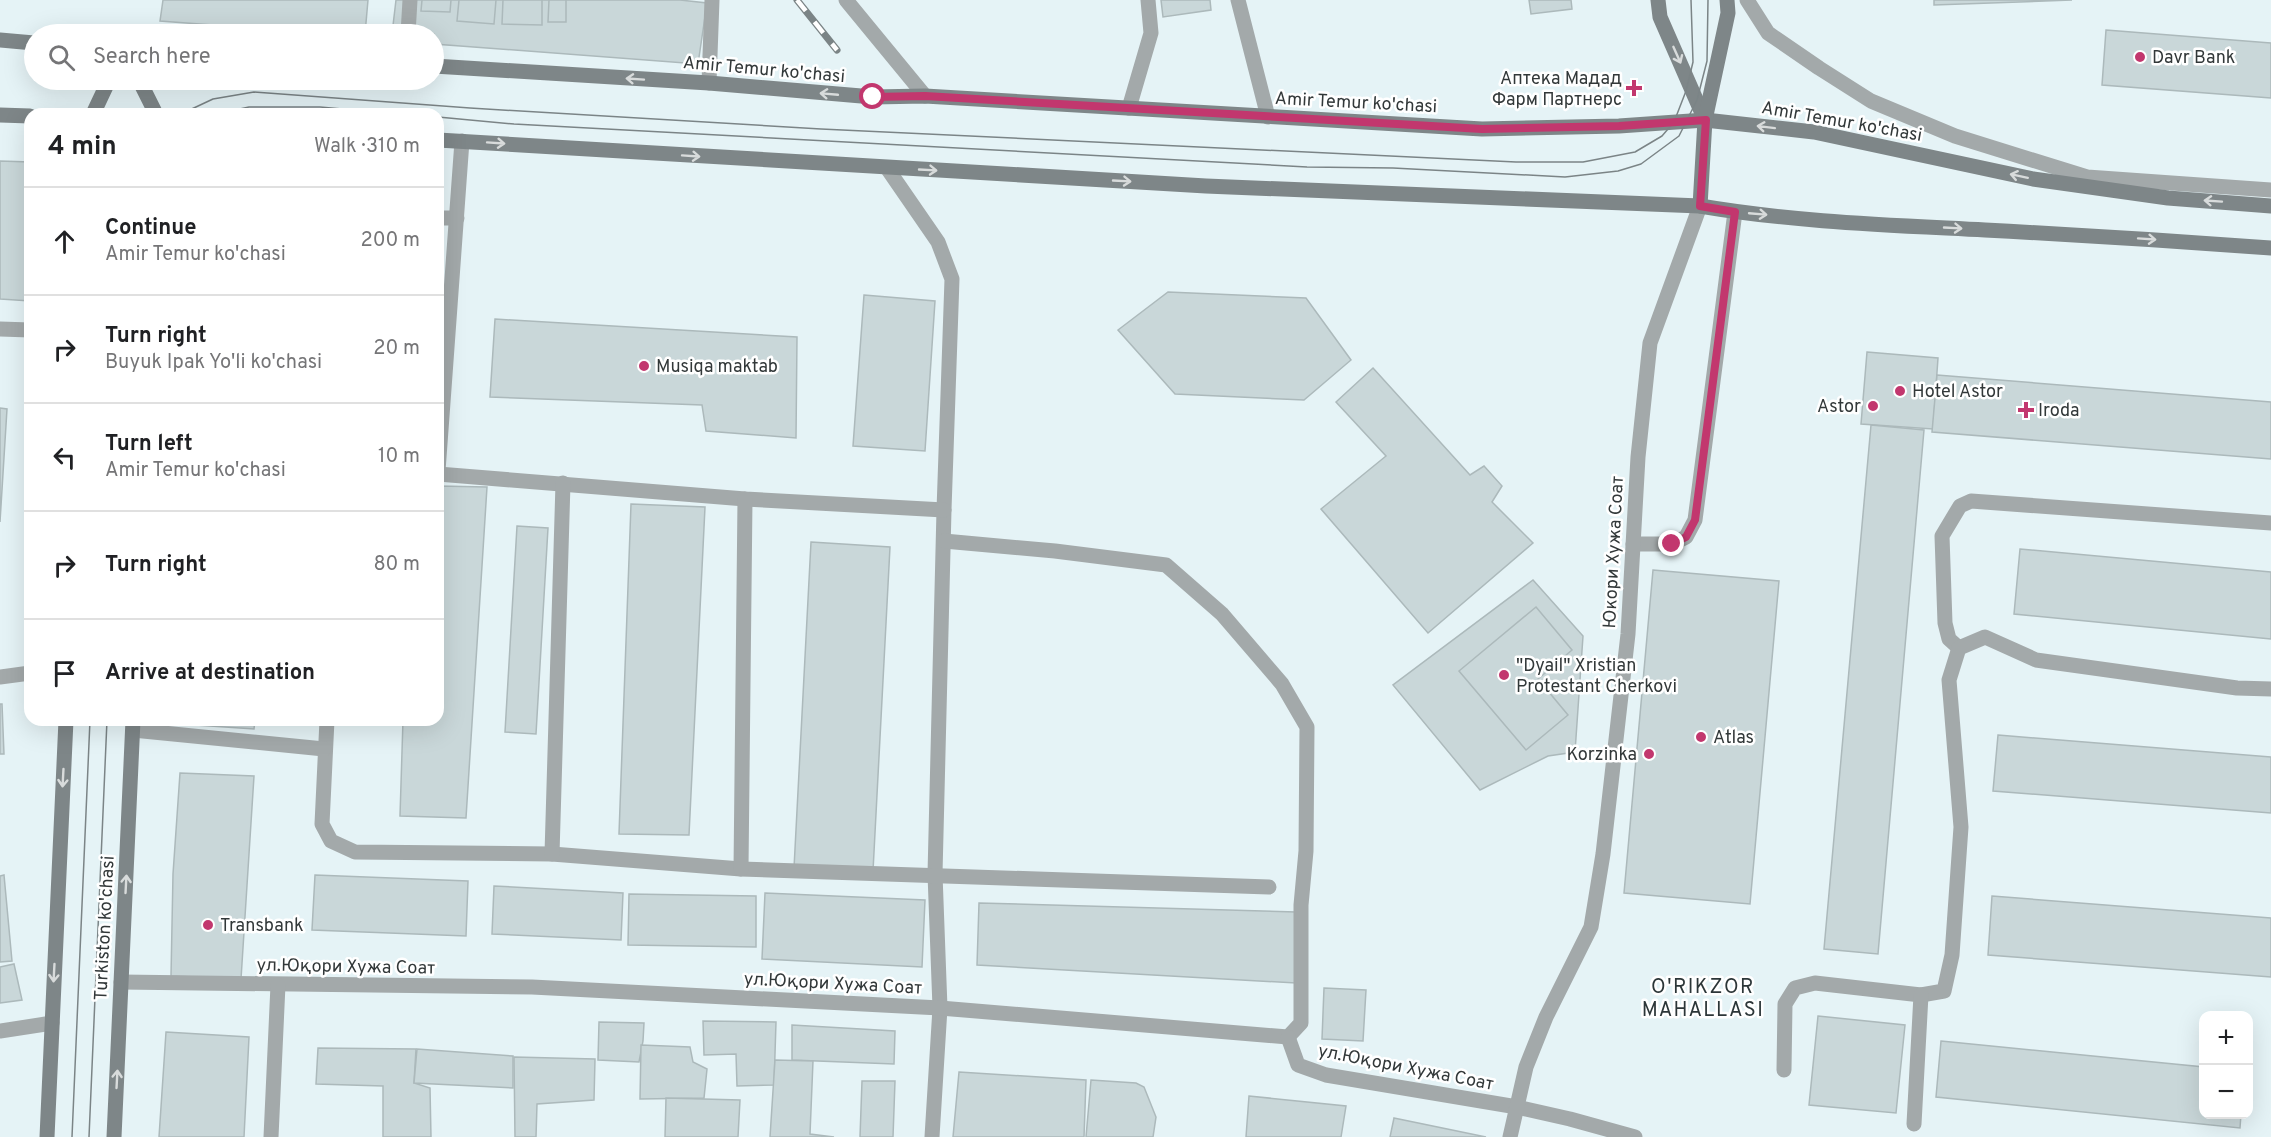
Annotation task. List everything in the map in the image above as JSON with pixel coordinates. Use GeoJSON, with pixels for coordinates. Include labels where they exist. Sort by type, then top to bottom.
{"type":"FeatureCollection","features":[{"type":"Feature","properties":{"kind":"main road"},"geometry":{"type":"LineString","coordinates":[[1658,0],[1660,17],[1706,120]]}},
{"type":"Feature","properties":{"kind":"main road"},"geometry":{"type":"LineString","coordinates":[[1700,206],[1706,120],[1728,13],[1727,0]]}},
{"type":"Feature","properties":{"kind":"main road"},"geometry":{"type":"LineString","coordinates":[[0,40],[24,42]]}},
{"type":"Feature","properties":{"kind":"main road","name":"Amir Temur ko'chasi"},"geometry":{"type":"LineString","coordinates":[[444,67],[873,97],[925,96],[1482,129],[1619,126],[1706,120],[1814,132],[2032,179],[2168,198],[2271,206]]}},
{"type":"Feature","properties":{"kind":"main road"},"geometry":{"type":"LineString","coordinates":[[96,108],[104,90]]}},
{"type":"Feature","properties":{"kind":"main road"},"geometry":{"type":"LineString","coordinates":[[144,90],[153,108]]}},
{"type":"Feature","properties":{"kind":"main road"},"geometry":{"type":"LineString","coordinates":[[0,115],[24,116]]}},
{"type":"Feature","properties":{"kind":"main road"},"geometry":{"type":"LineString","coordinates":[[444,140],[1206,186],[1700,206],[1735,212],[1855,223],[2271,248]]}},
{"type":"Feature","properties":{"kind":"main road"},"geometry":{"type":"LineString","coordinates":[[47,1137],[66,726]]}},
{"type":"Feature","properties":{"kind":"main road","name":"Turkiston ko'chasi"},"geometry":{"type":"LineString","coordinates":[[114,1137],[133,726]]}},
{"type":"Feature","properties":{"kind":"street"},"geometry":{"type":"LineString","coordinates":[[409,24],[410,0]]}},
{"type":"Feature","properties":{"kind":"street"},"geometry":{"type":"LineString","coordinates":[[709,84],[712,0]]}},
{"type":"Feature","properties":{"kind":"street"},"geometry":{"type":"LineString","coordinates":[[846,0],[925,96]]}},
{"type":"Feature","properties":{"kind":"street"},"geometry":{"type":"LineString","coordinates":[[1129,108],[1151,33],[1148,0]]}},
{"type":"Feature","properties":{"kind":"street"},"geometry":{"type":"LineString","coordinates":[[1238,0],[1268,117]]}},
{"type":"Feature","properties":{"kind":"street"},"geometry":{"type":"LineString","coordinates":[[1747,0],[1768,33],[1819,68],[1871,100],[1955,136],[2087,177],[2271,190]]}},
{"type":"Feature","properties":{"kind":"street"},"geometry":{"type":"LineString","coordinates":[[444,392],[462,141]]}},
{"type":"Feature","properties":{"kind":"street"},"geometry":{"type":"LineString","coordinates":[[887,168],[938,242],[952,279],[935,874],[940,1008],[932,1137]]}},
{"type":"Feature","properties":{"kind":"street","name":"Юкори Хужа Соат"},"geometry":{"type":"LineString","coordinates":[[1510,1137],[1526,1067],[1546,1017],[1591,927],[1603,854],[1625,657],[1638,457],[1650,343],[1700,206]]}},
{"type":"Feature","properties":{"kind":"street"},"geometry":{"type":"LineString","coordinates":[[1633,544],[1672,544],[1686,537],[1695,520],[1735,212]]}},
{"type":"Feature","properties":{"kind":"street"},"geometry":{"type":"LineString","coordinates":[[444,218],[457,218]]}},
{"type":"Feature","properties":{"kind":"street"},"geometry":{"type":"LineString","coordinates":[[0,329],[24,330]]}},
{"type":"Feature","properties":{"kind":"street"},"geometry":{"type":"LineString","coordinates":[[444,473],[744,499],[944,510]]}},
{"type":"Feature","properties":{"kind":"street"},"geometry":{"type":"LineString","coordinates":[[552,854],[563,483]]}},
{"type":"Feature","properties":{"kind":"street"},"geometry":{"type":"LineString","coordinates":[[741,869],[744,499]]}},
{"type":"Feature","properties":{"kind":"street"},"geometry":{"type":"LineString","coordinates":[[1959,648],[1949,639],[1945,623],[1942,536],[1960,506],[1971,501],[2271,523]]}},
{"type":"Feature","properties":{"kind":"street"},"geometry":{"type":"LineString","coordinates":[[944,541],[1055,551],[1166,565],[1222,614],[1282,684],[1307,727],[1306,851],[1301,905],[1301,1023],[1288,1037]]}},
{"type":"Feature","properties":{"kind":"street"},"geometry":{"type":"LineString","coordinates":[[1784,1070],[1785,1004],[1795,988],[1815,983],[1921,995],[1944,992],[1952,955],[1961,827],[1949,680],[1959,648],[1985,637],[2036,660],[2237,688],[2271,689]]}},
{"type":"Feature","properties":{"kind":"street"},"geometry":{"type":"LineString","coordinates":[[0,677],[24,674]]}},
{"type":"Feature","properties":{"kind":"street"},"geometry":{"type":"LineString","coordinates":[[141,726],[324,749]]}},
{"type":"Feature","properties":{"kind":"street"},"geometry":{"type":"LineString","coordinates":[[326,726],[322,824],[332,841],[355,852],[552,854],[741,869],[1269,887]]}},
{"type":"Feature","properties":{"kind":"street","name":"ул.Юқори Хужа Соат"},"geometry":{"type":"LineString","coordinates":[[121,982],[532,987],[940,1008],[1288,1037],[1298,1065],[1326,1075],[1517,1107]]}},
{"type":"Feature","properties":{"kind":"street"},"geometry":{"type":"LineString","coordinates":[[271,1137],[278,985]]}},
{"type":"Feature","properties":{"kind":"street"},"geometry":{"type":"LineString","coordinates":[[1914,1124],[1921,995]]}},
{"type":"Feature","properties":{"kind":"street"},"geometry":{"type":"LineString","coordinates":[[0,1031],[52,1023]]}},
{"type":"Feature","properties":{"kind":"street"},"geometry":{"type":"LineString","coordinates":[[1517,1107],[1635,1137]]}},
{"type":"Feature","properties":{"kind":"building"},"geometry":{"type":"Polygon","coordinates":[[[163,0],[368,0],[366,24],[200,24],[160,21],[163,0]]]}},
{"type":"Feature","properties":{"kind":"building"},"geometry":{"type":"Polygon","coordinates":[[[396,0],[680,0],[707,3],[698,64],[444,45],[444,24],[393,24],[396,0]]]}},
{"type":"Feature","properties":{"kind":"building"},"geometry":{"type":"Polygon","coordinates":[[[422,0],[451,0],[450,12],[421,11],[422,0]]]}},
{"type":"Feature","properties":{"kind":"building"},"geometry":{"type":"Polygon","coordinates":[[[459,0],[496,0],[494,24],[457,21],[459,0]]]}},
{"type":"Feature","properties":{"kind":"building"},"geometry":{"type":"Polygon","coordinates":[[[503,0],[542,0],[542,25],[502,24],[503,0]]]}},
{"type":"Feature","properties":{"kind":"building"},"geometry":{"type":"Polygon","coordinates":[[[549,0],[566,0],[566,22],[548,22],[549,0]]]}},
{"type":"Feature","properties":{"kind":"building"},"geometry":{"type":"Polygon","coordinates":[[[1161,0],[1210,0],[1211,10],[1163,17],[1161,0]]]}},
{"type":"Feature","properties":{"kind":"building"},"geometry":{"type":"Polygon","coordinates":[[[1529,0],[1571,0],[1572,9],[1531,14],[1529,0]]]}},
{"type":"Feature","properties":{"kind":"building"},"geometry":{"type":"Polygon","coordinates":[[[1934,0],[2072,0],[1934,5],[1934,0]]]}},
{"type":"Feature","properties":{"kind":"building"},"geometry":{"type":"Polygon","coordinates":[[[2106,30],[2271,43],[2271,98],[2102,85],[2106,30]]]}},
{"type":"Feature","properties":{"kind":"building"},"geometry":{"type":"Polygon","coordinates":[[[0,161],[24,162],[24,301],[0,299],[0,161]]]}},
{"type":"Feature","properties":{"kind":"building"},"geometry":{"type":"Polygon","coordinates":[[[1168,292],[1306,298],[1351,360],[1304,400],[1175,394],[1118,330],[1168,292]]]}},
{"type":"Feature","properties":{"kind":"building"},"geometry":{"type":"Polygon","coordinates":[[[864,295],[935,301],[925,451],[853,446],[864,295]]]}},
{"type":"Feature","properties":{"kind":"building"},"geometry":{"type":"Polygon","coordinates":[[[495,319],[797,337],[796,438],[706,431],[702,405],[490,397],[495,319]]]}},
{"type":"Feature","properties":{"kind":"building","name":"Hotel Astor"},"geometry":{"type":"Polygon","coordinates":[[[1867,352],[1938,358],[1933,429],[1861,424],[1867,352]]]}},
{"type":"Feature","properties":{"kind":"building"},"geometry":{"type":"Polygon","coordinates":[[[1373,368],[1470,475],[1484,466],[1502,486],[1492,502],[1533,543],[1428,633],[1321,509],[1386,456],[1336,402],[1373,368]]]}},
{"type":"Feature","properties":{"kind":"building"},"geometry":{"type":"Polygon","coordinates":[[[1937,375],[2271,402],[2271,459],[1932,432],[1937,375]]]}},
{"type":"Feature","properties":{"kind":"building"},"geometry":{"type":"Polygon","coordinates":[[[0,408],[7,409],[0,522],[0,408]]]}},
{"type":"Feature","properties":{"kind":"building"},"geometry":{"type":"Polygon","coordinates":[[[1871,425],[1924,430],[1878,954],[1824,949],[1871,425]]]}},
{"type":"Feature","properties":{"kind":"building"},"geometry":{"type":"Polygon","coordinates":[[[444,486],[487,487],[466,818],[400,816],[403,726],[444,726],[444,486]]]}},
{"type":"Feature","properties":{"kind":"building"},"geometry":{"type":"Polygon","coordinates":[[[631,504],[705,507],[689,835],[619,834],[631,504]]]}},
{"type":"Feature","properties":{"kind":"building"},"geometry":{"type":"Polygon","coordinates":[[[517,526],[548,528],[536,734],[505,732],[517,526]]]}},
{"type":"Feature","properties":{"kind":"building"},"geometry":{"type":"Polygon","coordinates":[[[811,542],[890,547],[873,871],[794,868],[811,542]]]}},
{"type":"Feature","properties":{"kind":"building"},"geometry":{"type":"Polygon","coordinates":[[[2020,549],[2271,572],[2271,639],[2014,614],[2020,549]]]}},
{"type":"Feature","properties":{"kind":"building","name":"Atlas"},"geometry":{"type":"Polygon","coordinates":[[[1653,570],[1779,581],[1750,904],[1624,893],[1653,570]]]}},
{"type":"Feature","properties":{"kind":"building"},"geometry":{"type":"Polygon","coordinates":[[[1533,580],[1583,636],[1575,752],[1548,756],[1480,790],[1393,685],[1533,580]]]}},
{"type":"Feature","properties":{"kind":"building"},"geometry":{"type":"Polygon","coordinates":[[[1536,607],[1572,650],[1538,679],[1568,715],[1526,750],[1459,671],[1536,607]]]}},
{"type":"Feature","properties":{"kind":"building"},"geometry":{"type":"Polygon","coordinates":[[[0,704],[2,704],[4,754],[0,754],[0,704]]]}},
{"type":"Feature","properties":{"kind":"building"},"geometry":{"type":"Polygon","coordinates":[[[210,726],[254,726],[254,729],[210,726]]]}},
{"type":"Feature","properties":{"kind":"building"},"geometry":{"type":"Polygon","coordinates":[[[1998,735],[2271,757],[2271,813],[1993,791],[1998,735]]]}},
{"type":"Feature","properties":{"kind":"building","name":"Transbank"},"geometry":{"type":"Polygon","coordinates":[[[180,773],[254,776],[241,979],[171,976],[173,874],[180,773]]]}},
{"type":"Feature","properties":{"kind":"building"},"geometry":{"type":"Polygon","coordinates":[[[4,875],[12,961],[0,962],[0,876],[4,875]]]}},
{"type":"Feature","properties":{"kind":"building"},"geometry":{"type":"Polygon","coordinates":[[[315,875],[468,881],[466,936],[312,930],[315,875]]]}},
{"type":"Feature","properties":{"kind":"building"},"geometry":{"type":"Polygon","coordinates":[[[494,886],[623,893],[621,940],[492,934],[494,886]]]}},
{"type":"Feature","properties":{"kind":"building"},"geometry":{"type":"Polygon","coordinates":[[[765,893],[925,900],[922,967],[762,959],[765,893]]]}},
{"type":"Feature","properties":{"kind":"building"},"geometry":{"type":"Polygon","coordinates":[[[629,894],[756,896],[756,947],[628,945],[629,894]]]}},
{"type":"Feature","properties":{"kind":"building"},"geometry":{"type":"Polygon","coordinates":[[[1992,896],[2271,918],[2271,977],[1988,955],[1992,896]]]}},
{"type":"Feature","properties":{"kind":"building"},"geometry":{"type":"Polygon","coordinates":[[[979,903],[1296,912],[1296,983],[977,965],[979,903]]]}},
{"type":"Feature","properties":{"kind":"building"},"geometry":{"type":"Polygon","coordinates":[[[14,964],[22,1000],[0,1003],[0,967],[14,964]]]}},
{"type":"Feature","properties":{"kind":"building"},"geometry":{"type":"Polygon","coordinates":[[[1324,988],[1366,990],[1363,1041],[1322,1039],[1324,988]]]}},
{"type":"Feature","properties":{"kind":"building"},"geometry":{"type":"Polygon","coordinates":[[[1818,1016],[1905,1025],[1896,1113],[1809,1105],[1818,1016]]]}},
{"type":"Feature","properties":{"kind":"building"},"geometry":{"type":"Polygon","coordinates":[[[703,1021],[776,1022],[774,1085],[737,1086],[736,1054],[704,1055],[703,1021]]]}},
{"type":"Feature","properties":{"kind":"building"},"geometry":{"type":"Polygon","coordinates":[[[599,1022],[644,1023],[639,1062],[598,1060],[599,1022]]]}},
{"type":"Feature","properties":{"kind":"building"},"geometry":{"type":"Polygon","coordinates":[[[792,1025],[895,1031],[894,1064],[792,1060],[792,1025]]]}},
{"type":"Feature","properties":{"kind":"building"},"geometry":{"type":"Polygon","coordinates":[[[166,1032],[249,1037],[244,1137],[159,1137],[166,1032]]]}},
{"type":"Feature","properties":{"kind":"building"},"geometry":{"type":"Polygon","coordinates":[[[1941,1041],[2199,1067],[2199,1119],[2241,1119],[2240,1128],[1936,1097],[1941,1041]]]}},
{"type":"Feature","properties":{"kind":"building"},"geometry":{"type":"Polygon","coordinates":[[[641,1045],[690,1047],[693,1062],[707,1069],[704,1098],[640,1099],[641,1045]]]}},
{"type":"Feature","properties":{"kind":"building"},"geometry":{"type":"Polygon","coordinates":[[[318,1048],[416,1049],[414,1083],[430,1088],[431,1137],[383,1137],[383,1086],[316,1084],[318,1048]]]}},
{"type":"Feature","properties":{"kind":"building"},"geometry":{"type":"Polygon","coordinates":[[[417,1049],[513,1056],[513,1088],[414,1083],[417,1049]]]}},
{"type":"Feature","properties":{"kind":"building"},"geometry":{"type":"Polygon","coordinates":[[[514,1057],[595,1059],[594,1100],[537,1104],[536,1137],[515,1137],[514,1057]]]}},
{"type":"Feature","properties":{"kind":"building"},"geometry":{"type":"Polygon","coordinates":[[[775,1060],[813,1061],[810,1134],[834,1137],[770,1137],[775,1060]]]}},
{"type":"Feature","properties":{"kind":"building"},"geometry":{"type":"Polygon","coordinates":[[[959,1072],[1086,1080],[1084,1137],[953,1137],[959,1072]]]}},
{"type":"Feature","properties":{"kind":"building"},"geometry":{"type":"Polygon","coordinates":[[[1091,1080],[1136,1083],[1144,1087],[1156,1117],[1153,1137],[1086,1137],[1091,1080]]]}},
{"type":"Feature","properties":{"kind":"building"},"geometry":{"type":"Polygon","coordinates":[[[862,1081],[895,1081],[893,1137],[860,1137],[862,1081]]]}},
{"type":"Feature","properties":{"kind":"building"},"geometry":{"type":"Polygon","coordinates":[[[1249,1096],[1346,1106],[1341,1137],[1246,1137],[1249,1096]]]}},
{"type":"Feature","properties":{"kind":"building"},"geometry":{"type":"Polygon","coordinates":[[[666,1098],[740,1100],[738,1137],[665,1137],[666,1098]]]}},
{"type":"Feature","properties":{"kind":"building"},"geometry":{"type":"Polygon","coordinates":[[[1394,1118],[1486,1137],[1390,1137],[1394,1118]]]}},
{"type":"Feature","properties":{"kind":"tram line"},"geometry":{"type":"LineString","coordinates":[[194,108],[213,99],[254,92],[470,108],[821,129],[1516,162],[1583,162],[1635,152],[1662,136],[1674,122],[1686,91],[1693,62],[1691,0]]}},
{"type":"Feature","properties":{"kind":"tram line"},"geometry":{"type":"LineString","coordinates":[[444,118],[514,124],[1307,167],[1393,168],[1565,177],[1618,171],[1641,164],[1679,136],[1697,100],[1707,61],[1708,0]]}},
{"type":"Feature","properties":{"kind":"tram line"},"geometry":{"type":"LineString","coordinates":[[244,108],[331,108]]}},
{"type":"Feature","properties":{"kind":"tram line"},"geometry":{"type":"LineString","coordinates":[[72,1137],[90,726]]}},
{"type":"Feature","properties":{"kind":"tram line"},"geometry":{"type":"LineString","coordinates":[[89,1137],[107,726]]}},
{"type":"Feature","properties":{"kind":"railway"},"geometry":{"type":"LineString","coordinates":[[797,0],[837,50]]}},
{"type":"Feature","properties":{"kind":"place","name":"Davr Bank"},"geometry":{"type":"Point","coordinates":[2140,57]}},
{"type":"Feature","properties":{"kind":"place","name":"Аптека Мадад Фарм Партнерс"},"geometry":{"type":"Point","coordinates":[1634,88]}},
{"type":"Feature","properties":{"kind":"place","name":"Musiqa maktab"},"geometry":{"type":"Point","coordinates":[644,366]}},
{"type":"Feature","properties":{"kind":"place","name":"Hotel Astor"},"geometry":{"type":"Point","coordinates":[1900,391]}},
{"type":"Feature","properties":{"kind":"place","name":"Astor"},"geometry":{"type":"Point","coordinates":[1873,406]}},
{"type":"Feature","properties":{"kind":"place","name":"Iroda"},"geometry":{"type":"Point","coordinates":[2026,410]}},
{"type":"Feature","properties":{"kind":"place","name":"\"Dyail\" Xristian Protestant Cherkovi"},"geometry":{"type":"Point","coordinates":[1504,675]}},
{"type":"Feature","properties":{"kind":"place","name":"Atlas"},"geometry":{"type":"Point","coordinates":[1701,737]}},
{"type":"Feature","properties":{"kind":"place","name":"Korzinka"},"geometry":{"type":"Point","coordinates":[1649,754]}},
{"type":"Feature","properties":{"kind":"place","name":"Transbank"},"geometry":{"type":"Point","coordinates":[208,925]}},
{"type":"Feature","properties":{"kind":"district","name":"O'RIKZOR MAHALLASI"},"geometry":{"type":"Point","coordinates":[1703,998]}},
{"type":"Feature","properties":{"kind":"route"},"geometry":{"type":"LineString","coordinates":[[873,97],[925,96],[1482,129],[1619,126],[1706,120],[1700,206],[1735,212],[1695,520],[1686,537],[1672,544]]}}]}
